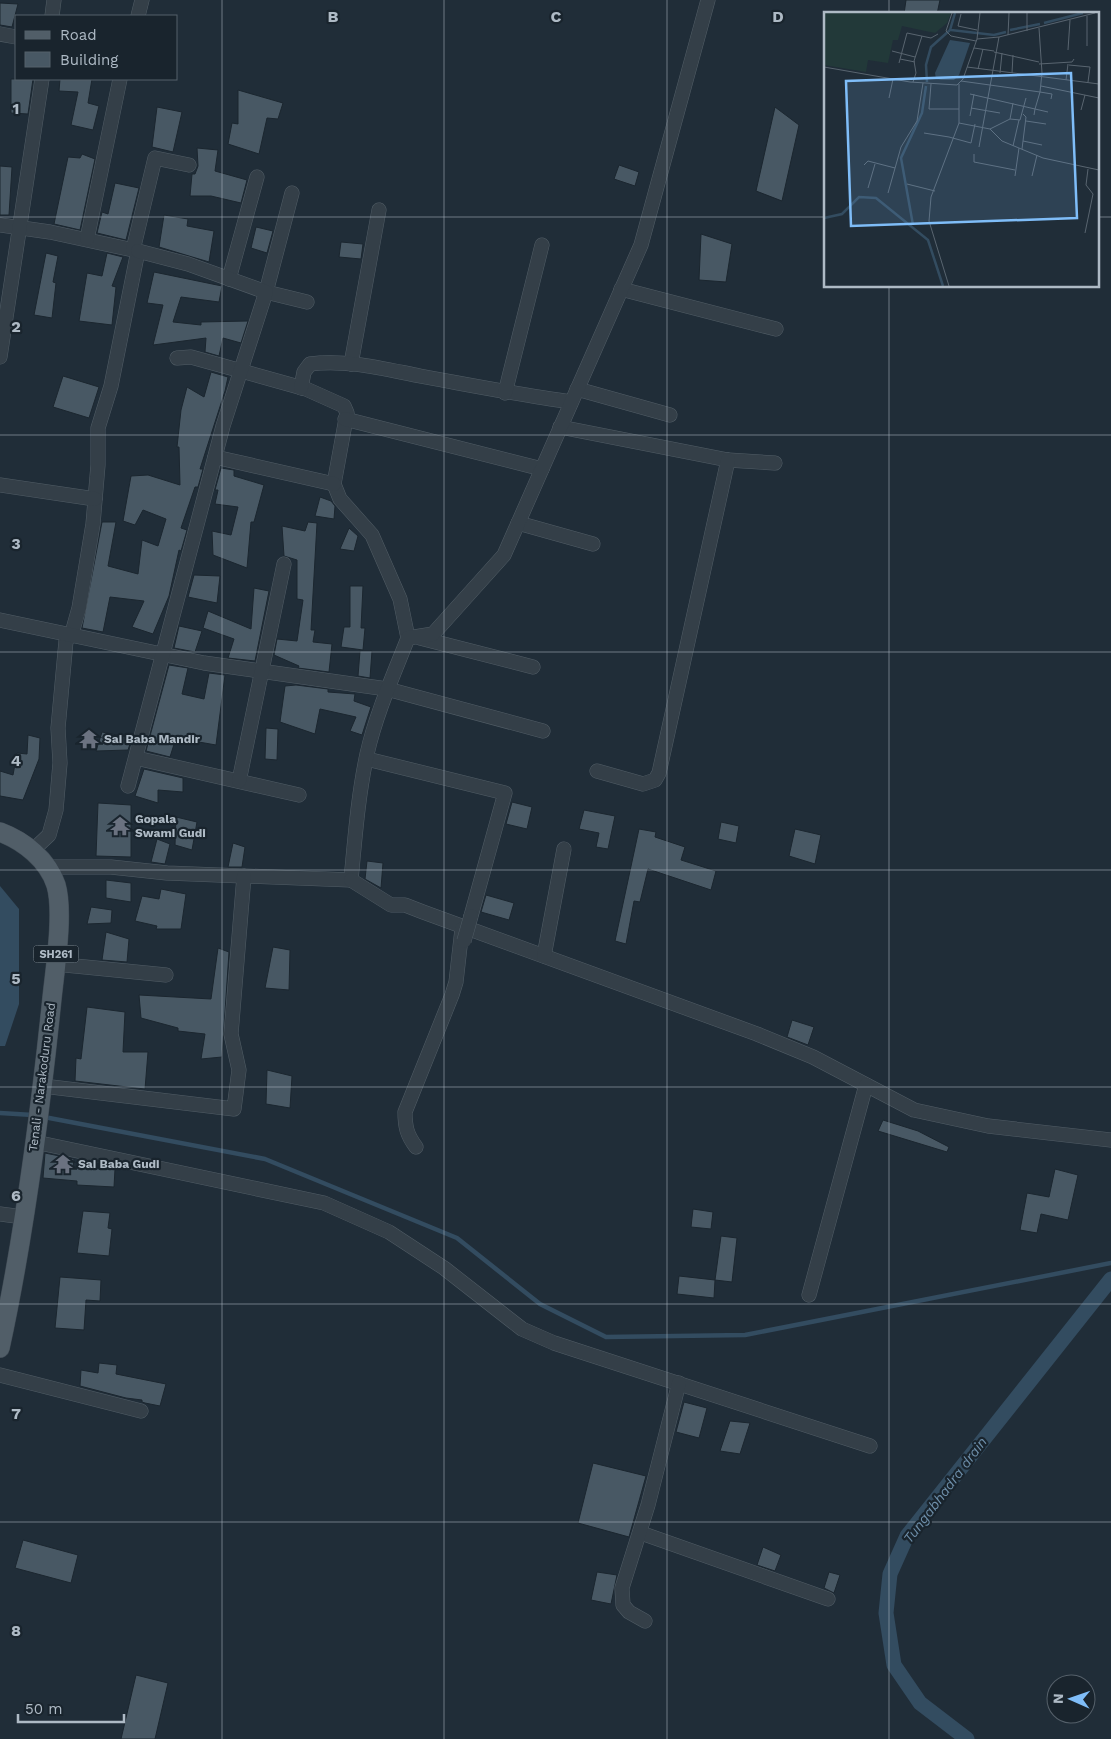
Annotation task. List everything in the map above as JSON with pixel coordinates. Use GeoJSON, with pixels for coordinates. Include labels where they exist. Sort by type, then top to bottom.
{"type":"FeatureCollection","features":[{"type":"Feature","properties":{"kind":"main road","name":"Tenali - Narakoduru Road"},"geometry":{"type":"LineString","coordinates":[[0,832],[13,837],[49,867],[57,887],[59,909],[42,1094],[0,1348]]}},
{"type":"Feature","properties":{"kind":"street"},"geometry":{"type":"LineString","coordinates":[[52,15],[54,0]]}},
{"type":"Feature","properties":{"kind":"street"},"geometry":{"type":"LineString","coordinates":[[138,15],[142,0]]}},
{"type":"Feature","properties":{"kind":"street"},"geometry":{"type":"LineString","coordinates":[[412,638],[433,634],[504,555],[641,245],[708,0]]}},
{"type":"Feature","properties":{"kind":"street"},"geometry":{"type":"LineString","coordinates":[[0,34],[15,37]]}},
{"type":"Feature","properties":{"kind":"street"},"geometry":{"type":"LineString","coordinates":[[0,357],[18,227],[42,80]]}},
{"type":"Feature","properties":{"kind":"street"},"geometry":{"type":"LineString","coordinates":[[87,239],[120,80]]}},
{"type":"Feature","properties":{"kind":"street"},"geometry":{"type":"LineString","coordinates":[[32,851],[49,834],[56,810],[60,763],[58,728],[66,641],[72,633],[80,608],[95,499],[98,465],[98,428],[111,386],[135,250],[155,158],[189,165]]}},
{"type":"Feature","properties":{"kind":"street"},"geometry":{"type":"LineString","coordinates":[[229,279],[257,177]]}},
{"type":"Feature","properties":{"kind":"street"},"geometry":{"type":"LineString","coordinates":[[128,786],[215,457],[266,292],[292,194]]}},
{"type":"Feature","properties":{"kind":"street"},"geometry":{"type":"LineString","coordinates":[[351,364],[379,210]]}},
{"type":"Feature","properties":{"kind":"street"},"geometry":{"type":"LineString","coordinates":[[0,225],[87,239],[135,250],[188,264],[266,292],[307,302]]}},
{"type":"Feature","properties":{"kind":"street"},"geometry":{"type":"LineString","coordinates":[[505,393],[542,245]]}},
{"type":"Feature","properties":{"kind":"street"},"geometry":{"type":"LineString","coordinates":[[621,289],[776,328]]}},
{"type":"Feature","properties":{"kind":"street"},"geometry":{"type":"LineString","coordinates":[[177,358],[191,357],[301,388],[329,398],[344,406],[345,419],[334,484],[340,499],[372,535],[400,599],[412,638],[387,689],[366,759],[358,803],[351,880]]}},
{"type":"Feature","properties":{"kind":"street"},"geometry":{"type":"LineString","coordinates":[[301,388],[304,372],[310,364],[325,362],[351,364],[505,393],[574,396],[670,415]]}},
{"type":"Feature","properties":{"kind":"street"},"geometry":{"type":"LineString","coordinates":[[345,419],[542,469]]}},
{"type":"Feature","properties":{"kind":"street"},"geometry":{"type":"LineString","coordinates":[[560,427],[728,460],[775,463]]}},
{"type":"Feature","properties":{"kind":"street"},"geometry":{"type":"LineString","coordinates":[[215,457],[334,484]]}},
{"type":"Feature","properties":{"kind":"street"},"geometry":{"type":"LineString","coordinates":[[597,771],[643,784],[655,780],[659,773],[728,460]]}},
{"type":"Feature","properties":{"kind":"street"},"geometry":{"type":"LineString","coordinates":[[0,485],[95,499]]}},
{"type":"Feature","properties":{"kind":"street"},"geometry":{"type":"LineString","coordinates":[[518,523],[593,544]]}},
{"type":"Feature","properties":{"kind":"street"},"geometry":{"type":"LineString","coordinates":[[239,781],[260,672],[284,564]]}},
{"type":"Feature","properties":{"kind":"street"},"geometry":{"type":"LineString","coordinates":[[0,620],[260,672],[387,689],[543,731]]}},
{"type":"Feature","properties":{"kind":"street"},"geometry":{"type":"LineString","coordinates":[[412,638],[533,667]]}},
{"type":"Feature","properties":{"kind":"street"},"geometry":{"type":"LineString","coordinates":[[136,758],[299,795]]}},
{"type":"Feature","properties":{"kind":"street"},"geometry":{"type":"LineString","coordinates":[[366,759],[504,793],[466,921],[460,957]]}},
{"type":"Feature","properties":{"kind":"street"},"geometry":{"type":"LineString","coordinates":[[544,956],[564,849]]}},
{"type":"Feature","properties":{"kind":"street"},"geometry":{"type":"LineString","coordinates":[[49,867],[111,867],[244,876],[351,880],[391,905],[405,905],[466,921],[544,956],[757,1034],[813,1057],[914,1110],[988,1126],[1111,1140]]}},
{"type":"Feature","properties":{"kind":"street"},"geometry":{"type":"LineString","coordinates":[[42,1094],[234,1109],[239,1070],[231,1034],[244,876]]}},
{"type":"Feature","properties":{"kind":"street"},"geometry":{"type":"LineString","coordinates":[[416,1147],[408,1137],[405,1126],[405,1112],[452,995],[464,941],[466,921]]}},
{"type":"Feature","properties":{"kind":"street"},"geometry":{"type":"LineString","coordinates":[[55,964],[166,975]]}},
{"type":"Feature","properties":{"kind":"street"},"geometry":{"type":"LineString","coordinates":[[809,1295],[866,1085]]}},
{"type":"Feature","properties":{"kind":"street"},"geometry":{"type":"LineString","coordinates":[[36,1136],[324,1203],[389,1232],[444,1268],[522,1329],[554,1343],[870,1446]]}},
{"type":"Feature","properties":{"kind":"street"},"geometry":{"type":"LineString","coordinates":[[0,1214],[23,1218]]}},
{"type":"Feature","properties":{"kind":"street"},"geometry":{"type":"LineString","coordinates":[[0,1375],[141,1411]]}},
{"type":"Feature","properties":{"kind":"street"},"geometry":{"type":"LineString","coordinates":[[645,1621],[629,1612],[623,1605],[620,1597],[641,1532],[679,1383]]}},
{"type":"Feature","properties":{"kind":"street"},"geometry":{"type":"LineString","coordinates":[[641,1532],[828,1599]]}},
{"type":"Feature","properties":{"kind":"water"},"geometry":{"type":"Polygon","coordinates":[[[0,886],[19,909],[19,1004],[5,1046],[0,1046],[0,886]]]}},
{"type":"Feature","properties":{"kind":"building"},"geometry":{"type":"Polygon","coordinates":[[[906,0],[940,0],[937,12],[904,12],[906,0]]]}},
{"type":"Feature","properties":{"kind":"building"},"geometry":{"type":"Polygon","coordinates":[[[0,3],[18,4],[12,27],[0,25],[0,3]]]}},
{"type":"Feature","properties":{"kind":"building"},"geometry":{"type":"Polygon","coordinates":[[[11,79],[33,80],[28,114],[11,113],[11,79]]]}},
{"type":"Feature","properties":{"kind":"building"},"geometry":{"type":"Polygon","coordinates":[[[60,80],[92,80],[88,103],[99,106],[93,130],[71,125],[78,92],[59,91],[60,80]]]}},
{"type":"Feature","properties":{"kind":"building"},"geometry":{"type":"Polygon","coordinates":[[[238,90],[283,103],[278,119],[267,118],[259,154],[228,144],[232,123],[238,124],[238,90]]]}},
{"type":"Feature","properties":{"kind":"building"},"geometry":{"type":"Polygon","coordinates":[[[157,107],[182,112],[173,152],[152,147],[157,107]]]}},
{"type":"Feature","properties":{"kind":"building"},"geometry":{"type":"Polygon","coordinates":[[[775,107],[799,125],[782,201],[756,191],[775,107]]]}},
{"type":"Feature","properties":{"kind":"building"},"geometry":{"type":"Polygon","coordinates":[[[197,148],[218,150],[215,171],[247,180],[241,203],[211,196],[190,196],[192,174],[195,174],[198,166],[197,148]]]}},
{"type":"Feature","properties":{"kind":"building"},"geometry":{"type":"Polygon","coordinates":[[[82,154],[95,159],[80,230],[54,224],[68,157],[80,158],[82,154]]]}},
{"type":"Feature","properties":{"kind":"building"},"geometry":{"type":"Polygon","coordinates":[[[619,165],[639,172],[635,186],[614,179],[619,165]]]}},
{"type":"Feature","properties":{"kind":"building"},"geometry":{"type":"Polygon","coordinates":[[[0,166],[12,167],[9,215],[0,215],[0,166]]]}},
{"type":"Feature","properties":{"kind":"building"},"geometry":{"type":"Polygon","coordinates":[[[115,183],[139,188],[126,240],[97,233],[102,212],[108,214],[115,183]]]}},
{"type":"Feature","properties":{"kind":"building"},"geometry":{"type":"Polygon","coordinates":[[[164,215],[188,219],[187,226],[214,231],[209,262],[159,247],[164,215]]]}},
{"type":"Feature","properties":{"kind":"building"},"geometry":{"type":"Polygon","coordinates":[[[256,227],[273,231],[267,253],[251,248],[256,227]]]}},
{"type":"Feature","properties":{"kind":"building"},"geometry":{"type":"Polygon","coordinates":[[[701,234],[732,244],[726,282],[699,280],[701,234]]]}},
{"type":"Feature","properties":{"kind":"building"},"geometry":{"type":"Polygon","coordinates":[[[341,242],[363,244],[361,259],[339,257],[341,242]]]}},
{"type":"Feature","properties":{"kind":"building"},"geometry":{"type":"Polygon","coordinates":[[[46,253],[58,256],[53,282],[56,283],[52,318],[34,315],[46,253]]]}},
{"type":"Feature","properties":{"kind":"building"},"geometry":{"type":"Polygon","coordinates":[[[107,253],[123,257],[112,286],[116,287],[112,325],[79,321],[87,273],[102,276],[107,253]]]}},
{"type":"Feature","properties":{"kind":"building"},"geometry":{"type":"Polygon","coordinates":[[[154,272],[222,286],[219,302],[181,297],[173,322],[201,325],[201,322],[248,321],[241,343],[223,338],[219,356],[205,352],[206,338],[153,345],[163,305],[147,303],[154,272]]]}},
{"type":"Feature","properties":{"kind":"building"},"geometry":{"type":"Polygon","coordinates":[[[211,372],[228,377],[225,391],[200,469],[203,469],[198,487],[195,487],[181,528],[187,530],[181,551],[179,550],[169,596],[153,634],[132,627],[144,601],[110,597],[103,632],[82,628],[102,522],[116,522],[108,566],[138,574],[142,540],[158,546],[166,519],[143,510],[135,525],[123,521],[131,476],[148,475],[180,485],[179,447],[177,447],[181,410],[187,387],[204,397],[211,372]]]}},
{"type":"Feature","properties":{"kind":"building"},"geometry":{"type":"Polygon","coordinates":[[[63,376],[99,387],[89,418],[53,407],[63,376]]]}},
{"type":"Feature","properties":{"kind":"building"},"geometry":{"type":"Polygon","coordinates":[[[221,468],[234,470],[234,476],[264,485],[254,522],[251,522],[247,568],[213,555],[212,531],[231,535],[238,507],[215,504],[218,490],[215,490],[221,468]]]}},
{"type":"Feature","properties":{"kind":"building"},"geometry":{"type":"Polygon","coordinates":[[[320,497],[331,501],[335,506],[334,519],[315,516],[320,497]]]}},
{"type":"Feature","properties":{"kind":"building"},"geometry":{"type":"Polygon","coordinates":[[[308,522],[317,523],[311,630],[315,630],[313,642],[332,644],[329,672],[298,668],[299,666],[274,655],[277,639],[297,641],[303,600],[297,599],[297,560],[284,556],[282,526],[305,531],[308,522]]]}},
{"type":"Feature","properties":{"kind":"building"},"geometry":{"type":"Polygon","coordinates":[[[349,528],[358,536],[354,551],[340,549],[349,528]]]}},
{"type":"Feature","properties":{"kind":"building"},"geometry":{"type":"Polygon","coordinates":[[[194,575],[220,576],[217,603],[188,597],[194,575]]]}},
{"type":"Feature","properties":{"kind":"building"},"geometry":{"type":"Polygon","coordinates":[[[350,586],[363,586],[361,628],[365,628],[363,650],[341,647],[344,627],[350,627],[350,586]]]}},
{"type":"Feature","properties":{"kind":"building"},"geometry":{"type":"Polygon","coordinates":[[[254,588],[269,591],[255,661],[228,658],[234,639],[203,628],[208,611],[251,629],[254,588]]]}},
{"type":"Feature","properties":{"kind":"building"},"geometry":{"type":"Polygon","coordinates":[[[179,626],[202,631],[195,652],[174,648],[179,626]]]}},
{"type":"Feature","properties":{"kind":"building"},"geometry":{"type":"Polygon","coordinates":[[[360,651],[372,651],[370,678],[358,676],[360,651]]]}},
{"type":"Feature","properties":{"kind":"building"},"geometry":{"type":"Polygon","coordinates":[[[169,665],[188,668],[182,694],[204,699],[209,673],[225,675],[216,745],[176,738],[170,757],[146,751],[169,665]]]}},
{"type":"Feature","properties":{"kind":"building"},"geometry":{"type":"Polygon","coordinates":[[[296,685],[328,689],[328,692],[355,694],[354,701],[371,707],[362,735],[350,731],[356,717],[320,709],[315,734],[280,722],[285,686],[296,685]]]}},
{"type":"Feature","properties":{"kind":"building"},"geometry":{"type":"Polygon","coordinates":[[[266,728],[278,729],[277,760],[265,759],[266,728]]]}},
{"type":"Feature","properties":{"kind":"building"},"geometry":{"type":"Polygon","coordinates":[[[102,732],[132,738],[128,750],[96,751],[102,732]]]}},
{"type":"Feature","properties":{"kind":"building"},"geometry":{"type":"Polygon","coordinates":[[[28,735],[40,738],[39,759],[23,800],[0,796],[0,771],[13,775],[17,753],[27,754],[28,735]]]}},
{"type":"Feature","properties":{"kind":"building"},"geometry":{"type":"Polygon","coordinates":[[[144,769],[183,778],[183,792],[158,790],[158,803],[135,796],[144,769]]]}},
{"type":"Feature","properties":{"kind":"building"},"geometry":{"type":"Polygon","coordinates":[[[512,802],[532,807],[527,829],[506,824],[512,802]]]}},
{"type":"Feature","properties":{"kind":"building"},"geometry":{"type":"Polygon","coordinates":[[[98,803],[131,805],[131,857],[96,856],[98,803]]]}},
{"type":"Feature","properties":{"kind":"building"},"geometry":{"type":"Polygon","coordinates":[[[584,810],[615,816],[608,849],[596,847],[599,833],[579,829],[584,810]]]}},
{"type":"Feature","properties":{"kind":"building"},"geometry":{"type":"Polygon","coordinates":[[[176,817],[197,822],[192,850],[175,845],[176,817]]]}},
{"type":"Feature","properties":{"kind":"building"},"geometry":{"type":"Polygon","coordinates":[[[721,822],[739,826],[736,843],[718,839],[721,822]]]}},
{"type":"Feature","properties":{"kind":"building"},"geometry":{"type":"Polygon","coordinates":[[[639,829],[656,832],[655,837],[685,847],[681,860],[716,871],[711,890],[648,869],[640,902],[634,901],[626,944],[615,941],[639,829]]]}},
{"type":"Feature","properties":{"kind":"building"},"geometry":{"type":"Polygon","coordinates":[[[795,829],[821,835],[815,864],[789,856],[795,829]]]}},
{"type":"Feature","properties":{"kind":"building"},"geometry":{"type":"Polygon","coordinates":[[[157,839],[170,844],[165,864],[151,862],[157,839]]]}},
{"type":"Feature","properties":{"kind":"building"},"geometry":{"type":"Polygon","coordinates":[[[233,843],[245,847],[242,867],[228,867],[233,843]]]}},
{"type":"Feature","properties":{"kind":"building"},"geometry":{"type":"Polygon","coordinates":[[[367,861],[383,863],[381,888],[365,879],[367,861]]]}},
{"type":"Feature","properties":{"kind":"building"},"geometry":{"type":"Polygon","coordinates":[[[106,880],[131,883],[131,902],[106,898],[106,880]]]}},
{"type":"Feature","properties":{"kind":"building"},"geometry":{"type":"Polygon","coordinates":[[[161,889],[186,894],[181,929],[156,929],[157,926],[135,921],[142,896],[159,899],[161,889]]]}},
{"type":"Feature","properties":{"kind":"building"},"geometry":{"type":"Polygon","coordinates":[[[486,895],[514,903],[509,920],[481,912],[486,895]]]}},
{"type":"Feature","properties":{"kind":"building"},"geometry":{"type":"Polygon","coordinates":[[[91,907],[112,910],[111,923],[87,924],[91,907]]]}},
{"type":"Feature","properties":{"kind":"building"},"geometry":{"type":"Polygon","coordinates":[[[106,932],[129,939],[127,962],[102,960],[106,932]]]}},
{"type":"Feature","properties":{"kind":"building"},"geometry":{"type":"Polygon","coordinates":[[[273,947],[290,950],[289,990],[265,988],[273,947]]]}},
{"type":"Feature","properties":{"kind":"building"},"geometry":{"type":"Polygon","coordinates":[[[218,948],[229,952],[222,1057],[201,1059],[205,1034],[178,1031],[178,1028],[141,1018],[139,995],[211,999],[218,948]]]}},
{"type":"Feature","properties":{"kind":"building"},"geometry":{"type":"Polygon","coordinates":[[[87,1007],[125,1012],[123,1052],[148,1052],[145,1089],[75,1081],[76,1058],[81,1059],[87,1007]]]}},
{"type":"Feature","properties":{"kind":"building"},"geometry":{"type":"Polygon","coordinates":[[[792,1020],[814,1027],[808,1045],[787,1037],[792,1020]]]}},
{"type":"Feature","properties":{"kind":"building"},"geometry":{"type":"Polygon","coordinates":[[[267,1070],[292,1076],[290,1108],[266,1104],[267,1070]]]}},
{"type":"Feature","properties":{"kind":"building"},"geometry":{"type":"Polygon","coordinates":[[[883,1120],[918,1131],[949,1147],[947,1152],[878,1131],[883,1120]]]}},
{"type":"Feature","properties":{"kind":"building"},"geometry":{"type":"Polygon","coordinates":[[[45,1153],[74,1159],[73,1167],[115,1169],[114,1187],[77,1185],[77,1181],[43,1178],[45,1153]]]}},
{"type":"Feature","properties":{"kind":"building"},"geometry":{"type":"Polygon","coordinates":[[[1055,1169],[1078,1175],[1068,1220],[1041,1214],[1037,1233],[1020,1230],[1027,1193],[1049,1197],[1055,1169]]]}},
{"type":"Feature","properties":{"kind":"building"},"geometry":{"type":"Polygon","coordinates":[[[693,1209],[713,1212],[711,1229],[691,1227],[693,1209]]]}},
{"type":"Feature","properties":{"kind":"building"},"geometry":{"type":"Polygon","coordinates":[[[83,1211],[110,1213],[108,1228],[112,1229],[109,1256],[77,1253],[83,1211]]]}},
{"type":"Feature","properties":{"kind":"building"},"geometry":{"type":"Polygon","coordinates":[[[721,1236],[737,1238],[732,1282],[715,1280],[721,1236]]]}},
{"type":"Feature","properties":{"kind":"building"},"geometry":{"type":"Polygon","coordinates":[[[679,1276],[715,1280],[714,1298],[677,1294],[679,1276]]]}},
{"type":"Feature","properties":{"kind":"building"},"geometry":{"type":"Polygon","coordinates":[[[60,1277],[101,1280],[100,1301],[86,1300],[84,1330],[55,1328],[60,1277]]]}},
{"type":"Feature","properties":{"kind":"building"},"geometry":{"type":"Polygon","coordinates":[[[99,1363],[117,1365],[116,1374],[166,1384],[160,1406],[80,1386],[81,1370],[98,1373],[99,1363]]]}},
{"type":"Feature","properties":{"kind":"building"},"geometry":{"type":"Polygon","coordinates":[[[684,1402],[707,1408],[699,1438],[676,1432],[684,1402]]]}},
{"type":"Feature","properties":{"kind":"building"},"geometry":{"type":"Polygon","coordinates":[[[730,1421],[750,1423],[740,1454],[720,1451],[730,1421]]]}},
{"type":"Feature","properties":{"kind":"building"},"geometry":{"type":"Polygon","coordinates":[[[593,1463],[646,1476],[629,1537],[578,1523],[593,1463]]]}},
{"type":"Feature","properties":{"kind":"building"},"geometry":{"type":"Polygon","coordinates":[[[23,1540],[78,1555],[71,1583],[15,1568],[23,1540]]]}},
{"type":"Feature","properties":{"kind":"building"},"geometry":{"type":"Polygon","coordinates":[[[763,1547],[781,1555],[775,1571],[757,1565],[763,1547]]]}},
{"type":"Feature","properties":{"kind":"building"},"geometry":{"type":"Polygon","coordinates":[[[597,1572],[617,1575],[611,1604],[591,1600],[597,1572]]]}},
{"type":"Feature","properties":{"kind":"building"},"geometry":{"type":"Polygon","coordinates":[[[829,1572],[840,1575],[834,1593],[824,1588],[829,1572]]]}},
{"type":"Feature","properties":{"kind":"building"},"geometry":{"type":"Polygon","coordinates":[[[136,1675],[168,1683],[155,1739],[121,1739],[136,1675]]]}},
{"type":"Feature","properties":{"kind":"waterway"},"geometry":{"type":"LineString","coordinates":[[0,1113],[33,1115]]}},
{"type":"Feature","properties":{"kind":"waterway"},"geometry":{"type":"LineString","coordinates":[[44,1117],[265,1159],[457,1238],[540,1304],[606,1337],[745,1335],[1111,1263]]}},
{"type":"Feature","properties":{"kind":"waterway","name":"Tungabhadra drain"},"geometry":{"type":"LineString","coordinates":[[967,1739],[920,1703],[894,1665],[886,1613],[890,1574],[907,1536],[1111,1279]]}},
{"type":"Feature","properties":{"kind":"place","name":"Sai Baba Mandir"},"geometry":{"type":"Point","coordinates":[89,739]}},
{"type":"Feature","properties":{"kind":"place","name":"Gopala Swami Gudi"},"geometry":{"type":"Point","coordinates":[120,826]}},
{"type":"Feature","properties":{"kind":"place","name":"Sai Baba Gudi"},"geometry":{"type":"Point","coordinates":[63,1164]}}]}
